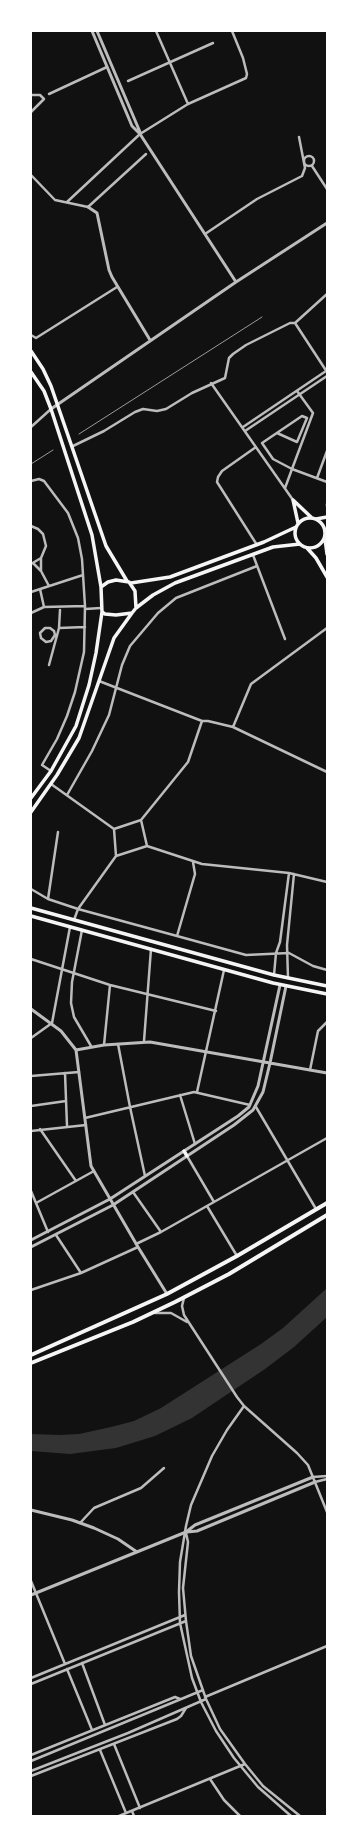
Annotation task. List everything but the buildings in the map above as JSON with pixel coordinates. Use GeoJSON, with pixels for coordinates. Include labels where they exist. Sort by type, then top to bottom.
{"type":"FeatureCollection","features":[{"type":"Feature","properties":{"kind":"highway"},"geometry":{"type":"LineString","coordinates":[[31,1355],[167,1294],[237,1256],[327,1203]]}},
{"type":"Feature","properties":{"kind":"highway"},"geometry":{"type":"LineString","coordinates":[[31,1363],[152,1313],[184,1298],[229,1274],[327,1215]]}},
{"type":"Feature","properties":{"kind":"highway"},"geometry":{"type":"LineString","coordinates":[[31,1367],[40,1359]]}},
{"type":"Feature","properties":{"kind":"main road"},"geometry":{"type":"LineString","coordinates":[[31,351],[43,368],[58,405],[106,546],[127,581]]}},
{"type":"Feature","properties":{"kind":"main road"},"geometry":{"type":"LineString","coordinates":[[31,372],[44,391],[51,409],[92,535],[101,587],[102,610],[96,653],[82,708],[72,735],[51,771],[31,798]]}},
{"type":"Feature","properties":{"kind":"main road"},"geometry":{"type":"LineString","coordinates":[[293,500],[323,525],[326,533],[319,546],[306,548]]}},
{"type":"Feature","properties":{"kind":"main road"},"geometry":{"type":"LineString","coordinates":[[293,500],[297,525],[295,537],[300,544],[316,558],[327,577]]}},
{"type":"Feature","properties":{"kind":"main road"},"geometry":{"type":"LineString","coordinates":[[101,587],[108,582],[122,580],[131,583],[160,580],[170,577],[257,545],[297,525],[304,519],[327,517]]}},
{"type":"Feature","properties":{"kind":"main road"},"geometry":{"type":"LineString","coordinates":[[324,539],[327,554]]}},
{"type":"Feature","properties":{"kind":"main road"},"geometry":{"type":"LineString","coordinates":[[31,812],[51,784],[78,738],[114,638],[136,608],[153,595],[175,583],[273,547],[300,544]]}},
{"type":"Feature","properties":{"kind":"main road"},"geometry":{"type":"LineString","coordinates":[[131,583],[137,598],[136,608]]}},
{"type":"Feature","properties":{"kind":"main road"},"geometry":{"type":"LineString","coordinates":[[102,610],[105,614],[116,615],[132,613]]}},
{"type":"Feature","properties":{"kind":"main road"},"geometry":{"type":"LineString","coordinates":[[31,908],[274,975],[327,986]]}},
{"type":"Feature","properties":{"kind":"main road"},"geometry":{"type":"LineString","coordinates":[[31,916],[272,983],[327,994]]}},
{"type":"Feature","properties":{"kind":"main road"},"geometry":{"type":"LineString","coordinates":[[272,983],[274,975]]}},
{"type":"Feature","properties":{"kind":"main road"},"geometry":{"type":"LineString","coordinates":[[286,986],[288,978]]}},
{"type":"Feature","properties":{"kind":"main road"},"geometry":{"type":"LineString","coordinates":[[184,1151],[187,1156]]}},
{"type":"Feature","properties":{"kind":"street"},"geometry":{"type":"LineString","coordinates":[[92,31],[132,126],[140,134]]}},
{"type":"Feature","properties":{"kind":"street"},"geometry":{"type":"LineString","coordinates":[[97,31],[140,134],[236,282]]}},
{"type":"Feature","properties":{"kind":"street"},"geometry":{"type":"LineString","coordinates":[[156,31],[188,104]]}},
{"type":"Feature","properties":{"kind":"street"},"geometry":{"type":"LineString","coordinates":[[67,202],[140,134],[188,104],[247,76],[243,58],[232,31]]}},
{"type":"Feature","properties":{"kind":"street"},"geometry":{"type":"LineString","coordinates":[[128,81],[212,43]]}},
{"type":"Feature","properties":{"kind":"street"},"geometry":{"type":"LineString","coordinates":[[49,94],[107,68]]}},
{"type":"Feature","properties":{"kind":"street"},"geometry":{"type":"LineString","coordinates":[[31,95],[40,95],[43,97],[43,101],[31,112]]}},
{"type":"Feature","properties":{"kind":"street"},"geometry":{"type":"LineString","coordinates":[[205,234],[257,199],[302,176],[305,173],[299,137]]}},
{"type":"Feature","properties":{"kind":"street"},"geometry":{"type":"LineString","coordinates":[[88,207],[146,154]]}},
{"type":"Feature","properties":{"kind":"street"},"geometry":{"type":"LineString","coordinates":[[304,162],[306,157],[311,157],[314,161],[312,166],[327,189]]}},
{"type":"Feature","properties":{"kind":"street"},"geometry":{"type":"LineString","coordinates":[[304,162],[306,166],[312,166]]}},
{"type":"Feature","properties":{"kind":"street"},"geometry":{"type":"LineString","coordinates":[[31,175],[53,198],[88,207],[97,213],[109,270],[150,340]]}},
{"type":"Feature","properties":{"kind":"street"},"geometry":{"type":"LineString","coordinates":[[31,427],[51,409],[150,340],[327,223]]}},
{"type":"Feature","properties":{"kind":"street"},"geometry":{"type":"LineString","coordinates":[[31,336],[36,338],[42,335],[117,286]]}},
{"type":"Feature","properties":{"kind":"street"},"geometry":{"type":"LineString","coordinates":[[72,446],[104,431],[135,412],[143,409],[157,411],[166,410],[211,383],[225,378],[229,358],[233,354],[246,345],[284,326],[295,323],[327,294]]}},
{"type":"Feature","properties":{"kind":"street"},"geometry":{"type":"LineString","coordinates":[[243,427],[327,372],[295,323]]}},
{"type":"Feature","properties":{"kind":"street"},"geometry":{"type":"LineString","coordinates":[[245,431],[327,376]]}},
{"type":"Feature","properties":{"kind":"street"},"geometry":{"type":"LineString","coordinates":[[211,383],[293,500]]}},
{"type":"Feature","properties":{"kind":"street"},"geometry":{"type":"LineString","coordinates":[[285,488],[313,413],[297,391]]}},
{"type":"Feature","properties":{"kind":"street"},"geometry":{"type":"LineString","coordinates":[[277,433],[297,442],[307,418],[302,416],[262,443],[273,459],[292,469],[327,482]]}},
{"type":"Feature","properties":{"kind":"street"},"geometry":{"type":"LineString","coordinates":[[256,447],[222,471],[217,482],[257,545]]}},
{"type":"Feature","properties":{"kind":"street"},"geometry":{"type":"LineString","coordinates":[[317,478],[327,451]]}},
{"type":"Feature","properties":{"kind":"street"},"geometry":{"type":"LineString","coordinates":[[31,481],[39,479],[44,482],[68,513],[81,548],[83,575],[85,606],[84,652],[75,692],[57,739],[42,765],[51,771]]}},
{"type":"Feature","properties":{"kind":"street"},"geometry":{"type":"LineString","coordinates":[[31,526],[38,529],[46,540],[44,552],[41,558],[40,571]]}},
{"type":"Feature","properties":{"kind":"street"},"geometry":{"type":"LineString","coordinates":[[253,554],[285,639]]}},
{"type":"Feature","properties":{"kind":"street"},"geometry":{"type":"LineString","coordinates":[[41,558],[32,563],[40,571],[49,586]]}},
{"type":"Feature","properties":{"kind":"street"},"geometry":{"type":"LineString","coordinates":[[67,795],[92,751],[109,715],[122,665],[130,646],[158,613],[176,598],[257,566]]}},
{"type":"Feature","properties":{"kind":"street"},"geometry":{"type":"LineString","coordinates":[[31,592],[83,575]]}},
{"type":"Feature","properties":{"kind":"street"},"geometry":{"type":"LineString","coordinates":[[40,589],[44,607]]}},
{"type":"Feature","properties":{"kind":"street"},"geometry":{"type":"LineString","coordinates":[[31,613],[44,607],[85,606]]}},
{"type":"Feature","properties":{"kind":"street"},"geometry":{"type":"LineString","coordinates":[[85,609],[102,610]]}},
{"type":"Feature","properties":{"kind":"street"},"geometry":{"type":"LineString","coordinates":[[49,665],[59,628],[60,610]]}},
{"type":"Feature","properties":{"kind":"street"},"geometry":{"type":"LineString","coordinates":[[59,628],[85,627]]}},
{"type":"Feature","properties":{"kind":"street"},"geometry":{"type":"LineString","coordinates":[[45,628],[50,628],[54,631],[56,636],[53,640],[46,642],[41,638],[40,633],[45,628]]}},
{"type":"Feature","properties":{"kind":"street"},"geometry":{"type":"LineString","coordinates":[[233,727],[251,684],[327,628]]}},
{"type":"Feature","properties":{"kind":"street"},"geometry":{"type":"LineString","coordinates":[[99,681],[202,721],[233,727],[327,772]]}},
{"type":"Feature","properties":{"kind":"street"},"geometry":{"type":"LineString","coordinates":[[114,829],[142,820],[188,762],[202,721]]}},
{"type":"Feature","properties":{"kind":"street"},"geometry":{"type":"LineString","coordinates":[[51,784],[114,829],[116,856]]}},
{"type":"Feature","properties":{"kind":"street"},"geometry":{"type":"LineString","coordinates":[[142,820],[147,846]]}},
{"type":"Feature","properties":{"kind":"street"},"geometry":{"type":"LineString","coordinates":[[48,898],[58,832]]}},
{"type":"Feature","properties":{"kind":"street"},"geometry":{"type":"LineString","coordinates":[[74,920],[78,909],[116,856],[147,846],[193,862],[212,866],[289,873],[327,882]]}},
{"type":"Feature","properties":{"kind":"street"},"geometry":{"type":"LineString","coordinates":[[177,936],[195,874],[193,862]]}},
{"type":"Feature","properties":{"kind":"street"},"geometry":{"type":"LineString","coordinates":[[274,975],[276,953],[280,942],[289,873]]}},
{"type":"Feature","properties":{"kind":"street"},"geometry":{"type":"LineString","coordinates":[[288,978],[289,953],[287,945],[294,874]]}},
{"type":"Feature","properties":{"kind":"street"},"geometry":{"type":"LineString","coordinates":[[31,888],[48,898],[78,909],[246,955],[289,953],[313,966],[327,970]]}},
{"type":"Feature","properties":{"kind":"street"},"geometry":{"type":"LineString","coordinates":[[31,1038],[52,1023],[70,927]]}},
{"type":"Feature","properties":{"kind":"street"},"geometry":{"type":"LineString","coordinates":[[82,930],[74,974],[72,1011],[91,1046]]}},
{"type":"Feature","properties":{"kind":"street"},"geometry":{"type":"LineString","coordinates":[[144,1041],[151,949]]}},
{"type":"Feature","properties":{"kind":"street"},"geometry":{"type":"LineString","coordinates":[[31,959],[110,985],[216,1011]]}},
{"type":"Feature","properties":{"kind":"street"},"geometry":{"type":"LineString","coordinates":[[197,1092],[224,970]]}},
{"type":"Feature","properties":{"kind":"street"},"geometry":{"type":"LineString","coordinates":[[104,1045],[110,985]]}},
{"type":"Feature","properties":{"kind":"street"},"geometry":{"type":"LineString","coordinates":[[31,1240],[110,1199],[238,1116],[250,1105],[255,1096],[264,1062],[280,985]]}},
{"type":"Feature","properties":{"kind":"street"},"geometry":{"type":"LineString","coordinates":[[31,1247],[113,1205],[241,1120],[256,1106],[263,1092],[286,986]]}},
{"type":"Feature","properties":{"kind":"street"},"geometry":{"type":"LineString","coordinates":[[31,1009],[61,1031],[76,1050],[90,1160],[94,1171],[167,1294]]}},
{"type":"Feature","properties":{"kind":"street"},"geometry":{"type":"LineString","coordinates":[[310,1070],[318,1031],[327,1022]]}},
{"type":"Feature","properties":{"kind":"street"},"geometry":{"type":"LineString","coordinates":[[76,1050],[91,1046],[144,1041],[327,1072]]}},
{"type":"Feature","properties":{"kind":"street"},"geometry":{"type":"LineString","coordinates":[[118,1044],[130,1107],[146,1176]]}},
{"type":"Feature","properties":{"kind":"street"},"geometry":{"type":"LineString","coordinates":[[31,1076],[79,1072]]}},
{"type":"Feature","properties":{"kind":"street"},"geometry":{"type":"LineString","coordinates":[[65,1073],[67,1126]]}},
{"type":"Feature","properties":{"kind":"street"},"geometry":{"type":"LineString","coordinates":[[85,1118],[197,1092],[250,1105]]}},
{"type":"Feature","properties":{"kind":"street"},"geometry":{"type":"LineString","coordinates":[[180,1095],[195,1144]]}},
{"type":"Feature","properties":{"kind":"street"},"geometry":{"type":"LineString","coordinates":[[31,1106],[66,1101]]}},
{"type":"Feature","properties":{"kind":"street"},"geometry":{"type":"LineString","coordinates":[[256,1106],[316,1209]]}},
{"type":"Feature","properties":{"kind":"street"},"geometry":{"type":"LineString","coordinates":[[31,1131],[86,1125]]}},
{"type":"Feature","properties":{"kind":"street"},"geometry":{"type":"LineString","coordinates":[[40,1129],[76,1181]]}},
{"type":"Feature","properties":{"kind":"street"},"geometry":{"type":"LineString","coordinates":[[31,1290],[81,1273],[137,1245],[327,1138]]}},
{"type":"Feature","properties":{"kind":"street"},"geometry":{"type":"LineString","coordinates":[[187,1156],[214,1202]]}},
{"type":"Feature","properties":{"kind":"street"},"geometry":{"type":"LineString","coordinates":[[34,1201],[94,1171]]}},
{"type":"Feature","properties":{"kind":"street"},"geometry":{"type":"LineString","coordinates":[[31,1191],[48,1232]]}},
{"type":"Feature","properties":{"kind":"street"},"geometry":{"type":"LineString","coordinates":[[133,1192],[161,1232]]}},
{"type":"Feature","properties":{"kind":"street"},"geometry":{"type":"LineString","coordinates":[[207,1206],[237,1256]]}},
{"type":"Feature","properties":{"kind":"street"},"geometry":{"type":"LineString","coordinates":[[56,1235],[81,1273]]}},
{"type":"Feature","properties":{"kind":"street"},"geometry":{"type":"LineString","coordinates":[[184,1298],[182,1305],[183,1311],[219,1369],[244,1406],[303,1460],[313,1477],[327,1512]]}},
{"type":"Feature","properties":{"kind":"street"},"geometry":{"type":"LineString","coordinates":[[152,1313],[171,1313],[185,1320],[191,1326]]}},
{"type":"Feature","properties":{"kind":"street"},"geometry":{"type":"LineString","coordinates":[[244,1406],[227,1430],[204,1472],[191,1505],[180,1562],[180,1623],[188,1662],[198,1693],[216,1731],[240,1767],[266,1795],[291,1816]]}},
{"type":"Feature","properties":{"kind":"street"},"geometry":{"type":"LineString","coordinates":[[80,1523],[94,1508],[141,1488],[164,1468]]}},
{"type":"Feature","properties":{"kind":"street"},"geometry":{"type":"LineString","coordinates":[[31,1596],[186,1532],[195,1525],[313,1477],[327,1476]]}},
{"type":"Feature","properties":{"kind":"street"},"geometry":{"type":"LineString","coordinates":[[186,1532],[197,1531],[315,1482],[327,1479]]}},
{"type":"Feature","properties":{"kind":"street"},"geometry":{"type":"LineString","coordinates":[[31,1510],[80,1523],[118,1539],[137,1552]]}},
{"type":"Feature","properties":{"kind":"street"},"geometry":{"type":"LineString","coordinates":[[186,1532],[188,1542],[183,1588],[185,1616],[191,1656],[202,1690],[224,1735],[245,1764],[263,1786],[300,1816]]}},
{"type":"Feature","properties":{"kind":"street"},"geometry":{"type":"LineString","coordinates":[[31,1581],[65,1664]]}},
{"type":"Feature","properties":{"kind":"street"},"geometry":{"type":"LineString","coordinates":[[31,1678],[185,1616]]}},
{"type":"Feature","properties":{"kind":"street"},"geometry":{"type":"LineString","coordinates":[[31,1684],[186,1621]]}},
{"type":"Feature","properties":{"kind":"street"},"geometry":{"type":"LineString","coordinates":[[31,1771],[128,1733],[327,1646]]}},
{"type":"Feature","properties":{"kind":"street"},"geometry":{"type":"LineString","coordinates":[[82,1663],[106,1725]]}},
{"type":"Feature","properties":{"kind":"street"},"geometry":{"type":"LineString","coordinates":[[67,1669],[92,1730]]}},
{"type":"Feature","properties":{"kind":"street"},"geometry":{"type":"LineString","coordinates":[[31,1761],[198,1693],[202,1690]]}},
{"type":"Feature","properties":{"kind":"street"},"geometry":{"type":"LineString","coordinates":[[31,1755],[174,1697],[181,1700]]}},
{"type":"Feature","properties":{"kind":"street"},"geometry":{"type":"LineString","coordinates":[[31,1776],[177,1719],[187,1708]]}},
{"type":"Feature","properties":{"kind":"street"},"geometry":{"type":"LineString","coordinates":[[114,1744],[140,1808]]}},
{"type":"Feature","properties":{"kind":"street"},"geometry":{"type":"LineString","coordinates":[[100,1750],[126,1813]]}},
{"type":"Feature","properties":{"kind":"street"},"geometry":{"type":"LineString","coordinates":[[119,1816],[245,1764]]}},
{"type":"Feature","properties":{"kind":"street"},"geometry":{"type":"LineString","coordinates":[[210,1779],[224,1800],[240,1816]]}},
{"type":"Feature","properties":{"kind":"street"},"geometry":{"type":"LineString","coordinates":[[132,1811],[134,1816]]}},
{"type":"Feature","properties":{"kind":"shaded area"},"geometry":{"type":"Polygon","coordinates":[[[327,1288],[327,1317],[294,1347],[265,1369],[192,1418],[155,1436],[116,1448],[70,1454],[31,1451],[31,1434],[79,1434],[134,1421],[161,1408],[261,1344],[283,1328],[327,1288]]]}},
{"type":"Feature","properties":{"kind":"railway"},"geometry":{"type":"LineString","coordinates":[[79,434],[262,317]]}},
{"type":"Feature","properties":{"kind":"railway"},"geometry":{"type":"LineString","coordinates":[[31,464],[53,450]]}}]}
